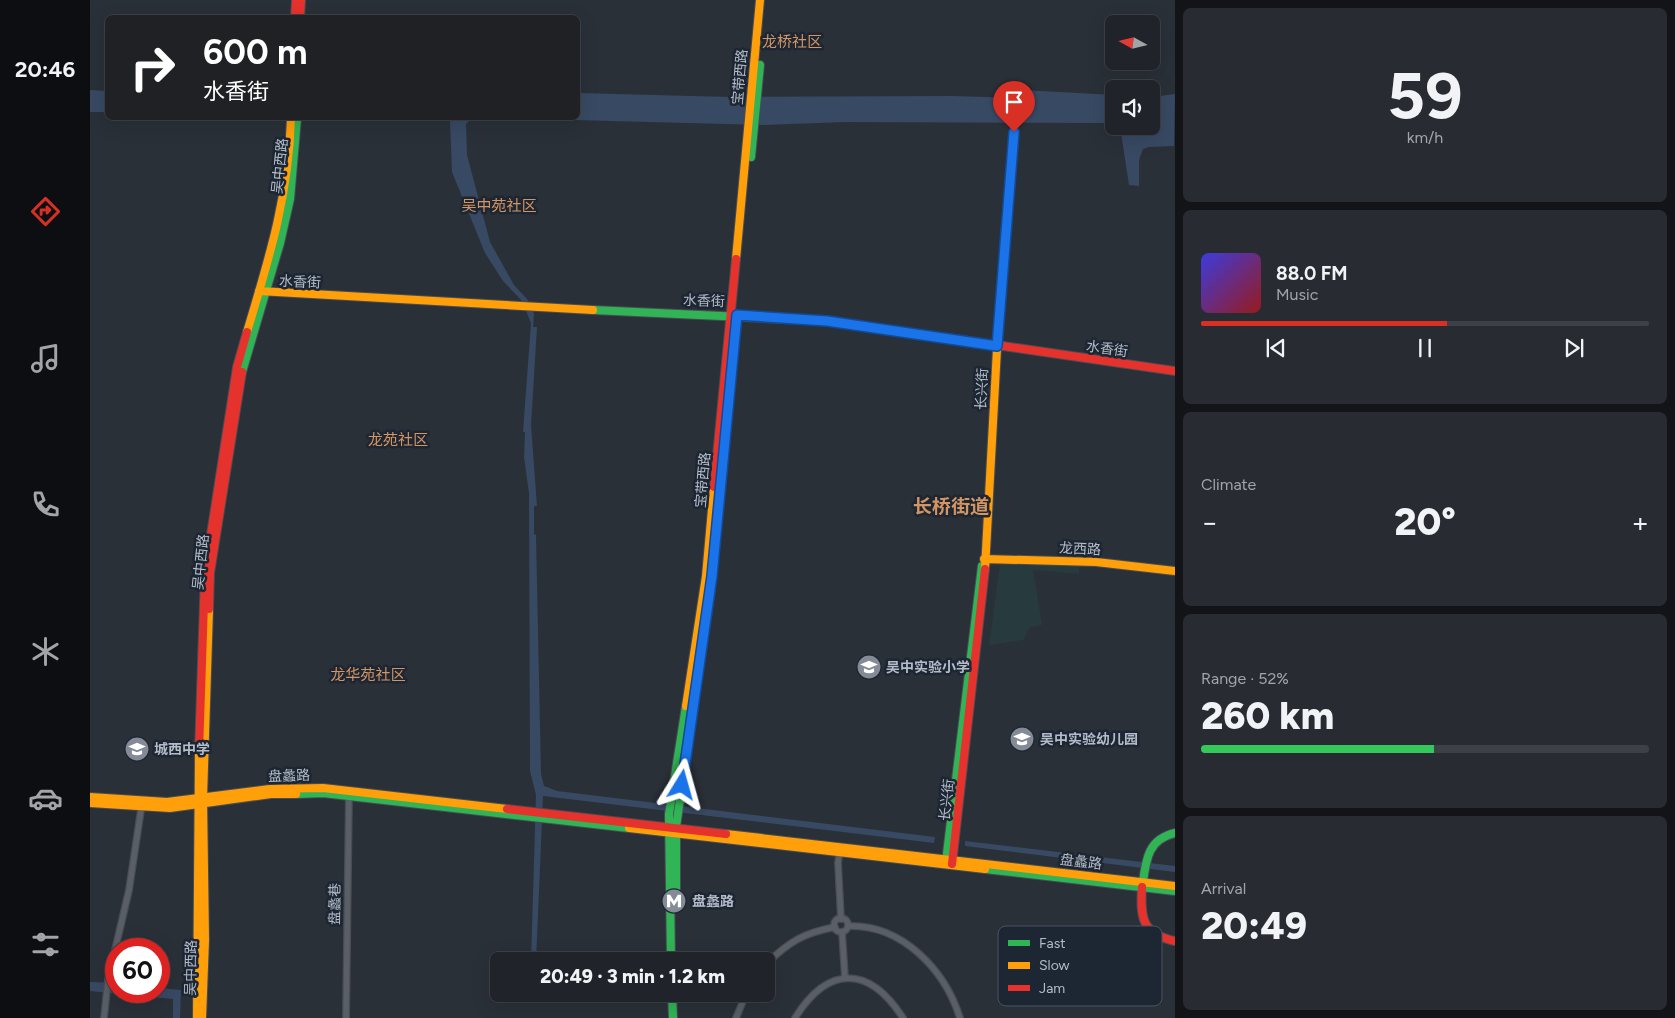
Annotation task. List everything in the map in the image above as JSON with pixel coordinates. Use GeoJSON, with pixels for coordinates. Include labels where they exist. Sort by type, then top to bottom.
{"type":"FeatureCollection","features":[{"type":"Feature","properties":{"kind":"main road"},"geometry":{"type":"LineString","coordinates":[[295,15],[296,0]]}},
{"type":"Feature","properties":{"kind":"main road"},"geometry":{"type":"LineString","coordinates":[[300,15],[301,0]]}},
{"type":"Feature","properties":{"kind":"main road","name":"宝带西路"},"geometry":{"type":"LineString","coordinates":[[671,952],[673,814],[706,576],[734,315],[754,94],[760,0]]}},
{"type":"Feature","properties":{"kind":"main road","name":"宝带西路"},"geometry":{"type":"LineString","coordinates":[[754,94],[766,0]]}},
{"type":"Feature","properties":{"kind":"main road","name":"吴中西路"},"geometry":{"type":"LineString","coordinates":[[197,1018],[201,801],[210,573],[241,374],[284,198],[294,120]]}},
{"type":"Feature","properties":{"kind":"main road","name":"长兴街"},"geometry":{"type":"LineString","coordinates":[[949,862],[980,575],[984,559],[997,346],[1014,132]]}},
{"type":"Feature","properties":{"kind":"main road","name":"水香街"},"geometry":{"type":"LineString","coordinates":[[262,292],[533,308],[734,315],[827,321],[1175,370]]}},
{"type":"Feature","properties":{"kind":"main road","name":"龙西路"},"geometry":{"type":"LineString","coordinates":[[984,559],[1096,562],[1175,571]]}},
{"type":"Feature","properties":{"kind":"main road","name":"盘蠡路"},"geometry":{"type":"LineString","coordinates":[[90,803],[142,804],[201,801],[288,787],[532,813],[1143,884],[1175,886]]}},
{"type":"Feature","properties":{"kind":"main road","name":"盘蠡路"},"geometry":{"type":"LineString","coordinates":[[90,797],[142,804]]}},
{"type":"Feature","properties":{"kind":"main road","name":"吴中西路"},"geometry":{"type":"LineString","coordinates":[[201,801],[204,956],[202,1018]]}},
{"type":"Feature","properties":{"kind":"main road","name":"宝带西路"},"geometry":{"type":"LineString","coordinates":[[672,830],[677,952]]}},
{"type":"Feature","properties":{"kind":"main road"},"geometry":{"type":"LineString","coordinates":[[1146,926],[1141,906],[1149,849],[1164,836],[1175,833]]}},
{"type":"Feature","properties":{"kind":"main road","name":"盘蠡路"},"geometry":{"type":"LineString","coordinates":[[1143,884],[1175,891]]}},
{"type":"Feature","properties":{"kind":"main road"},"geometry":{"type":"LineString","coordinates":[[1162,938],[1175,941]]}},
{"type":"Feature","properties":{"kind":"main road"},"geometry":{"type":"LineString","coordinates":[[672,1002],[673,1018]]}},
{"type":"Feature","properties":{"kind":"main road"},"geometry":{"type":"LineString","coordinates":[[678,1002],[678,1018]]}},
{"type":"Feature","properties":{"kind":"street","name":"盘蠡巷"},"geometry":{"type":"LineString","coordinates":[[346,1018],[349,793]]}},
{"type":"Feature","properties":{"kind":"street"},"geometry":{"type":"LineString","coordinates":[[104,1018],[108,980],[129,890],[142,804]]}},
{"type":"Feature","properties":{"kind":"street"},"geometry":{"type":"LineString","coordinates":[[840,849],[841,919]]}},
{"type":"Feature","properties":{"kind":"street"},"geometry":{"type":"LineString","coordinates":[[841,919],[845,920],[848,926]]}},
{"type":"Feature","properties":{"kind":"street"},"geometry":{"type":"LineString","coordinates":[[835,927],[835,922],[841,919]]}},
{"type":"Feature","properties":{"kind":"street"},"geometry":{"type":"LineString","coordinates":[[845,978],[842,932],[848,926],[873,928],[891,934],[922,955],[952,996],[960,1018]]}},
{"type":"Feature","properties":{"kind":"street"},"geometry":{"type":"LineString","coordinates":[[835,927],[842,932]]}},
{"type":"Feature","properties":{"kind":"street"},"geometry":{"type":"LineString","coordinates":[[775,955],[786,944],[801,936],[835,927]]}},
{"type":"Feature","properties":{"kind":"street"},"geometry":{"type":"LineString","coordinates":[[795,1018],[816,990],[828,982],[845,978],[854,978],[876,988],[894,1005],[903,1018]]}},
{"type":"Feature","properties":{"kind":"street"},"geometry":{"type":"LineString","coordinates":[[736,1018],[743,1002]]}},
{"type":"Feature","properties":{"kind":"green space"},"geometry":{"type":"Polygon","coordinates":[[[1076,564],[1079,566],[1079,574],[1033,570],[1042,625],[1030,627],[1023,640],[989,645],[1000,565],[1076,564]]]}},
{"type":"Feature","properties":{"kind":"water"},"geometry":{"type":"Polygon","coordinates":[[[90,90],[105,91],[105,112],[90,112],[90,90]]]}},
{"type":"Feature","properties":{"kind":"water"},"geometry":{"type":"Polygon","coordinates":[[[1022,90],[1105,95],[1105,123],[845,122],[763,125],[573,120],[580,120],[580,93],[730,97],[952,96],[1021,98],[1022,90]]]}},
{"type":"Feature","properties":{"kind":"water"},"geometry":{"type":"Polygon","coordinates":[[[1175,94],[1174,146],[1143,149],[1139,160],[1139,186],[1129,185],[1121,135],[1160,135],[1160,96],[1175,94]]]}},
{"type":"Feature","properties":{"kind":"water"},"geometry":{"type":"Polygon","coordinates":[[[390,120],[470,120],[466,124],[467,155],[490,242],[514,285],[527,299],[534,314],[533,327],[537,327],[531,425],[537,506],[534,506],[534,534],[536,535],[541,774],[544,786],[557,791],[935,837],[934,843],[543,796],[536,952],[531,952],[536,795],[530,771],[529,493],[524,457],[525,432],[523,432],[531,323],[522,301],[503,281],[485,253],[452,172],[450,121],[390,120]]]}},
{"type":"Feature","properties":{"kind":"water"},"geometry":{"type":"Polygon","coordinates":[[[965,841],[1175,866],[1175,872],[965,846],[965,841]]]}},
{"type":"Feature","properties":{"kind":"water"},"geometry":{"type":"Polygon","coordinates":[[[90,982],[105,983],[105,992],[90,991],[90,982]]]}},
{"type":"Feature","properties":{"kind":"water"},"geometry":{"type":"Polygon","coordinates":[[[170,989],[181,990],[180,1018],[173,1018],[173,999],[170,999],[170,989]]]}},
{"type":"Feature","properties":{"kind":"traffic: fast"},"geometry":{"type":"LineString","coordinates":[[751,157],[760,65]]}},
{"type":"Feature","properties":{"kind":"traffic: fast"},"geometry":{"type":"LineString","coordinates":[[242,372],[280,243],[290,199],[297,120]]}},
{"type":"Feature","properties":{"kind":"traffic: fast"},"geometry":{"type":"LineString","coordinates":[[997,349],[1014,132]]}},
{"type":"Feature","properties":{"kind":"traffic: fast"},"geometry":{"type":"LineString","coordinates":[[593,310],[827,321],[1003,346]]}},
{"type":"Feature","properties":{"kind":"traffic: fast"},"geometry":{"type":"LineString","coordinates":[[946,862],[982,566]]}},
{"type":"Feature","properties":{"kind":"traffic: fast"},"geometry":{"type":"LineString","coordinates":[[676,890],[676,827],[711,588]]}},
{"type":"Feature","properties":{"kind":"traffic: fast"},"geometry":{"type":"LineString","coordinates":[[671,952],[669,814],[686,706]]}},
{"type":"Feature","properties":{"kind":"traffic: fast"},"geometry":{"type":"LineString","coordinates":[[296,794],[323,793],[629,828]]}},
{"type":"Feature","properties":{"kind":"traffic: fast"},"geometry":{"type":"LineString","coordinates":[[1143,882],[1150,851],[1159,840],[1175,833]]}},
{"type":"Feature","properties":{"kind":"traffic: fast"},"geometry":{"type":"LineString","coordinates":[[985,869],[1175,891]]}},
{"type":"Feature","properties":{"kind":"traffic: fast"},"geometry":{"type":"LineString","coordinates":[[672,1002],[673,1018]]}},
{"type":"Feature","properties":{"kind":"traffic: slow"},"geometry":{"type":"LineString","coordinates":[[736,259],[760,0]]}},
{"type":"Feature","properties":{"kind":"traffic: slow"},"geometry":{"type":"LineString","coordinates":[[247,332],[270,253],[282,200],[291,120]]}},
{"type":"Feature","properties":{"kind":"traffic: slow"},"geometry":{"type":"LineString","coordinates":[[259,291],[593,310]]}},
{"type":"Feature","properties":{"kind":"traffic: slow"},"geometry":{"type":"LineString","coordinates":[[985,569],[997,349]]}},
{"type":"Feature","properties":{"kind":"traffic: slow"},"geometry":{"type":"LineString","coordinates":[[686,706],[706,576],[714,487]]}},
{"type":"Feature","properties":{"kind":"traffic: slow"},"geometry":{"type":"LineString","coordinates":[[984,559],[1096,562],[1175,571]]}},
{"type":"Feature","properties":{"kind":"traffic: slow"},"geometry":{"type":"LineString","coordinates":[[202,1018],[205,940],[203,798],[209,609]]}},
{"type":"Feature","properties":{"kind":"traffic: slow"},"geometry":{"type":"LineString","coordinates":[[197,1018],[199,751]]}},
{"type":"Feature","properties":{"kind":"traffic: slow"},"geometry":{"type":"LineString","coordinates":[[90,797],[167,802],[270,789],[323,788],[507,809]]}},
{"type":"Feature","properties":{"kind":"traffic: slow"},"geometry":{"type":"LineString","coordinates":[[90,803],[170,808],[271,794],[296,794]]}},
{"type":"Feature","properties":{"kind":"traffic: slow"},"geometry":{"type":"LineString","coordinates":[[629,828],[985,869]]}},
{"type":"Feature","properties":{"kind":"traffic: slow"},"geometry":{"type":"LineString","coordinates":[[726,834],[1175,886]]}},
{"type":"Feature","properties":{"kind":"traffic: jam"},"geometry":{"type":"LineString","coordinates":[[295,15],[296,0]]}},
{"type":"Feature","properties":{"kind":"traffic: jam"},"geometry":{"type":"LineString","coordinates":[[300,15],[301,0]]}},
{"type":"Feature","properties":{"kind":"traffic: jam"},"geometry":{"type":"LineString","coordinates":[[714,487],[736,259]]}},
{"type":"Feature","properties":{"kind":"traffic: jam"},"geometry":{"type":"LineString","coordinates":[[199,751],[205,573],[237,367],[247,332]]}},
{"type":"Feature","properties":{"kind":"traffic: jam"},"geometry":{"type":"LineString","coordinates":[[1003,346],[1175,371]]}},
{"type":"Feature","properties":{"kind":"traffic: jam"},"geometry":{"type":"LineString","coordinates":[[209,609],[210,573],[242,372]]}},
{"type":"Feature","properties":{"kind":"traffic: jam"},"geometry":{"type":"LineString","coordinates":[[952,864],[985,569]]}},
{"type":"Feature","properties":{"kind":"traffic: jam"},"geometry":{"type":"LineString","coordinates":[[507,809],[726,834]]}},
{"type":"Feature","properties":{"kind":"traffic: jam"},"geometry":{"type":"LineString","coordinates":[[1142,887],[1143,916],[1148,926]]}},
{"type":"Feature","properties":{"kind":"traffic: jam"},"geometry":{"type":"LineString","coordinates":[[1162,937],[1175,941]]}},
{"type":"Feature","properties":{"kind":"place","name":"吴中实验小学"},"geometry":{"type":"Point","coordinates":[869,667]}},
{"type":"Feature","properties":{"kind":"place","name":"吴中实验幼儿园"},"geometry":{"type":"Point","coordinates":[1022,739]}},
{"type":"Feature","properties":{"kind":"place","name":"城西中学"},"geometry":{"type":"Point","coordinates":[137,749]}},
{"type":"Feature","properties":{"kind":"place","name":"盘蠡路"},"geometry":{"type":"Point","coordinates":[674,901]}},
{"type":"Feature","properties":{"kind":"district","name":"龙桥社区"},"geometry":{"type":"Point","coordinates":[792,42]}},
{"type":"Feature","properties":{"kind":"district","name":"吴中苑社区"},"geometry":{"type":"Point","coordinates":[499,206]}},
{"type":"Feature","properties":{"kind":"district","name":"龙苑社区"},"geometry":{"type":"Point","coordinates":[398,440]}},
{"type":"Feature","properties":{"kind":"district","name":"长桥街道"},"geometry":{"type":"Point","coordinates":[951,506]}},
{"type":"Feature","properties":{"kind":"district","name":"龙华苑社区"},"geometry":{"type":"Point","coordinates":[368,675]}},
{"type":"Feature","properties":{"kind":"route"},"geometry":{"type":"LineString","coordinates":[[682,785],[712,576],[737,315],[827,321],[997,346],[1014,132]]}}]}
